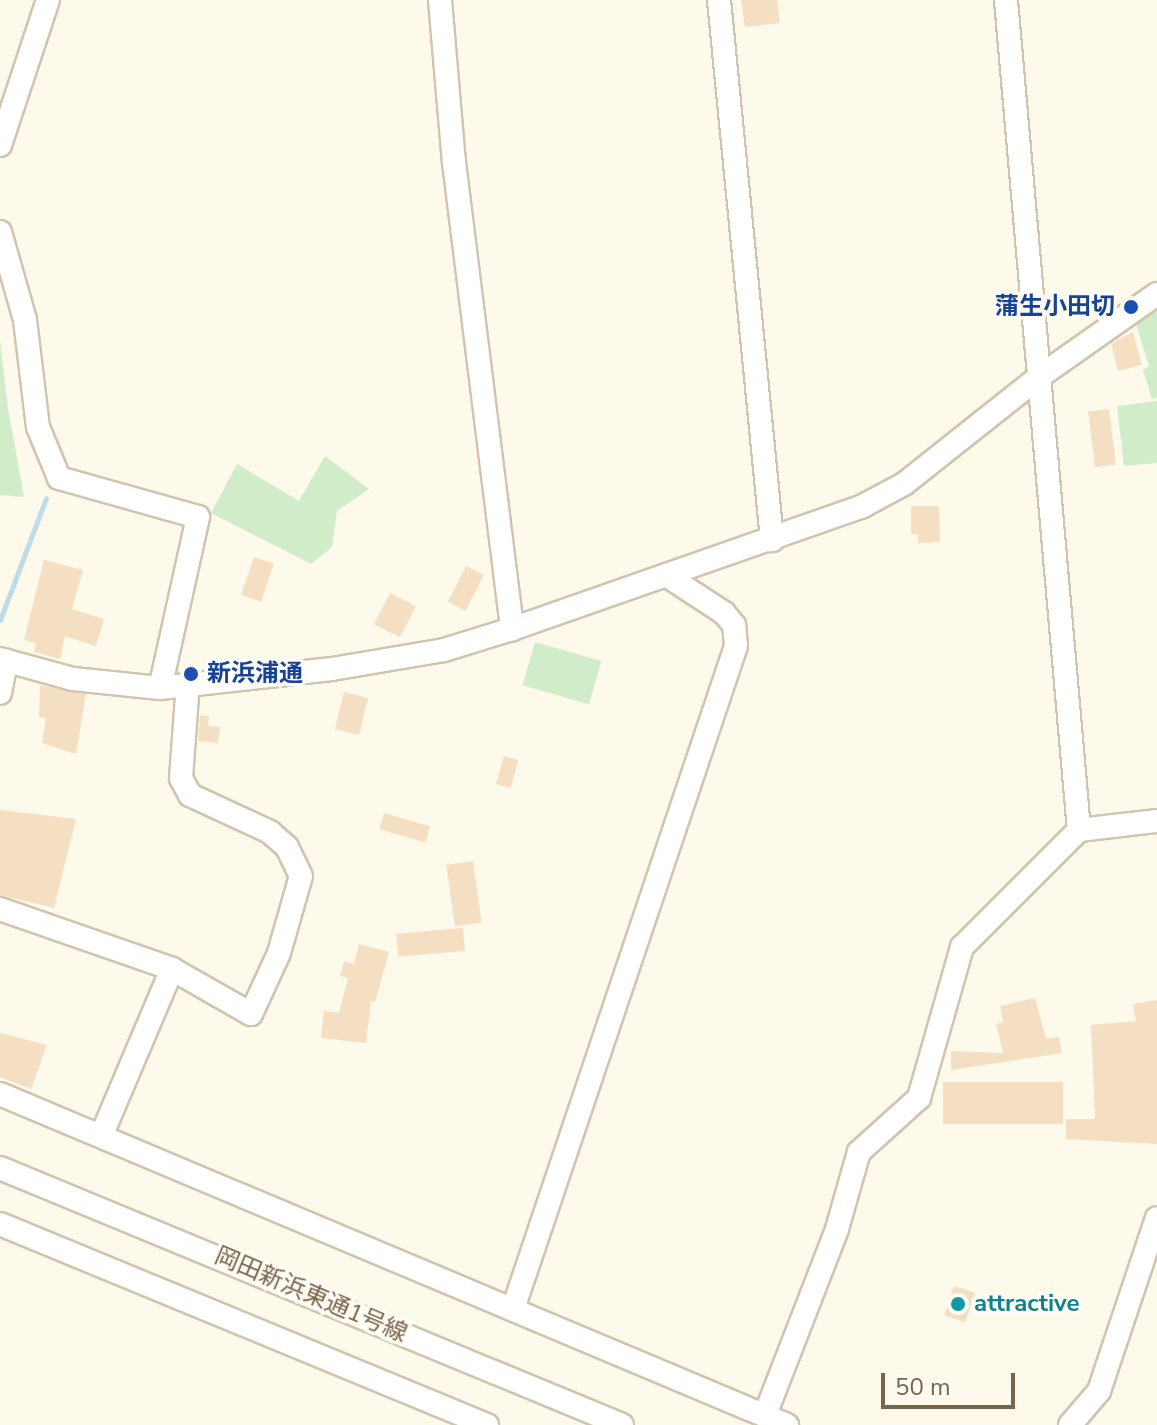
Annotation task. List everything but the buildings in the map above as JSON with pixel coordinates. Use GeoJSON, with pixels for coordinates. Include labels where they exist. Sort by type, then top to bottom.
{"type":"FeatureCollection","features":[{"type":"Feature","properties":{"kind":"street"},"geometry":{"type":"LineString","coordinates":[[0,145],[48,0]]}},
{"type":"Feature","properties":{"kind":"street"},"geometry":{"type":"LineString","coordinates":[[440,0],[457,194],[512,629]]}},
{"type":"Feature","properties":{"kind":"street"},"geometry":{"type":"LineString","coordinates":[[719,0],[772,540]]}},
{"type":"Feature","properties":{"kind":"street"},"geometry":{"type":"LineString","coordinates":[[1006,0],[1079,830]]}},
{"type":"Feature","properties":{"kind":"street"},"geometry":{"type":"LineString","coordinates":[[0,232],[25,320],[38,427],[59,478],[198,517],[160,688]]}},
{"type":"Feature","properties":{"kind":"street"},"geometry":{"type":"LineString","coordinates":[[0,693],[3,660],[73,679],[160,688],[332,669],[444,650],[772,540],[861,507],[904,484],[1039,377],[1157,294]]}},
{"type":"Feature","properties":{"kind":"street"},"geometry":{"type":"LineString","coordinates":[[513,1309],[736,646],[734,625],[724,613],[666,575]]}},
{"type":"Feature","properties":{"kind":"street"},"geometry":{"type":"LineString","coordinates":[[0,909],[172,969],[251,1014],[279,953],[301,876],[287,847],[270,832],[190,795],[181,778],[188,683]]}},
{"type":"Feature","properties":{"kind":"street"},"geometry":{"type":"LineString","coordinates":[[765,1415],[840,1222],[859,1152],[919,1098],[962,947],[1079,830],[1157,821]]}},
{"type":"Feature","properties":{"kind":"street"},"geometry":{"type":"LineString","coordinates":[[102,1134],[172,969]]}},
{"type":"Feature","properties":{"kind":"street"},"geometry":{"type":"LineString","coordinates":[[0,1094],[102,1134],[273,1212],[787,1425]]}},
{"type":"Feature","properties":{"kind":"street","name":"岡田新浜東通1号線"},"geometry":{"type":"LineString","coordinates":[[0,1168],[622,1425]]}},
{"type":"Feature","properties":{"kind":"street"},"geometry":{"type":"LineString","coordinates":[[1070,1425],[1099,1391],[1157,1218]]}},
{"type":"Feature","properties":{"kind":"street"},"geometry":{"type":"LineString","coordinates":[[0,1224],[479,1423]]}},
{"type":"Feature","properties":{"kind":"green space"},"geometry":{"type":"Polygon","coordinates":[[[1157,306],[1157,398],[1152,399],[1143,370],[1149,366],[1135,321],[1157,306]]]}},
{"type":"Feature","properties":{"kind":"green space"},"geometry":{"type":"Polygon","coordinates":[[[0,341],[8,408],[24,497],[0,495],[0,341]]]}},
{"type":"Feature","properties":{"kind":"green space"},"geometry":{"type":"Polygon","coordinates":[[[1157,401],[1157,463],[1124,466],[1117,406],[1157,401]]]}},
{"type":"Feature","properties":{"kind":"green space"},"geometry":{"type":"Polygon","coordinates":[[[325,456],[369,489],[337,511],[332,547],[311,564],[211,513],[237,464],[299,501],[325,456]]]}},
{"type":"Feature","properties":{"kind":"green space"},"geometry":{"type":"Polygon","coordinates":[[[535,642],[601,661],[589,704],[523,685],[535,642]]]}},
{"type":"Feature","properties":{"kind":"waterway"},"geometry":{"type":"LineString","coordinates":[[0,620],[46,498]]}},
{"type":"Feature","properties":{"kind":"place","name":"蒲生小田切"},"geometry":{"type":"Point","coordinates":[1131,307]}},
{"type":"Feature","properties":{"kind":"place","name":"新浜浦通"},"geometry":{"type":"Point","coordinates":[191,674]}},
{"type":"Feature","properties":{"kind":"place","name":"attractive"},"geometry":{"type":"Point","coordinates":[958,1304]}}]}
